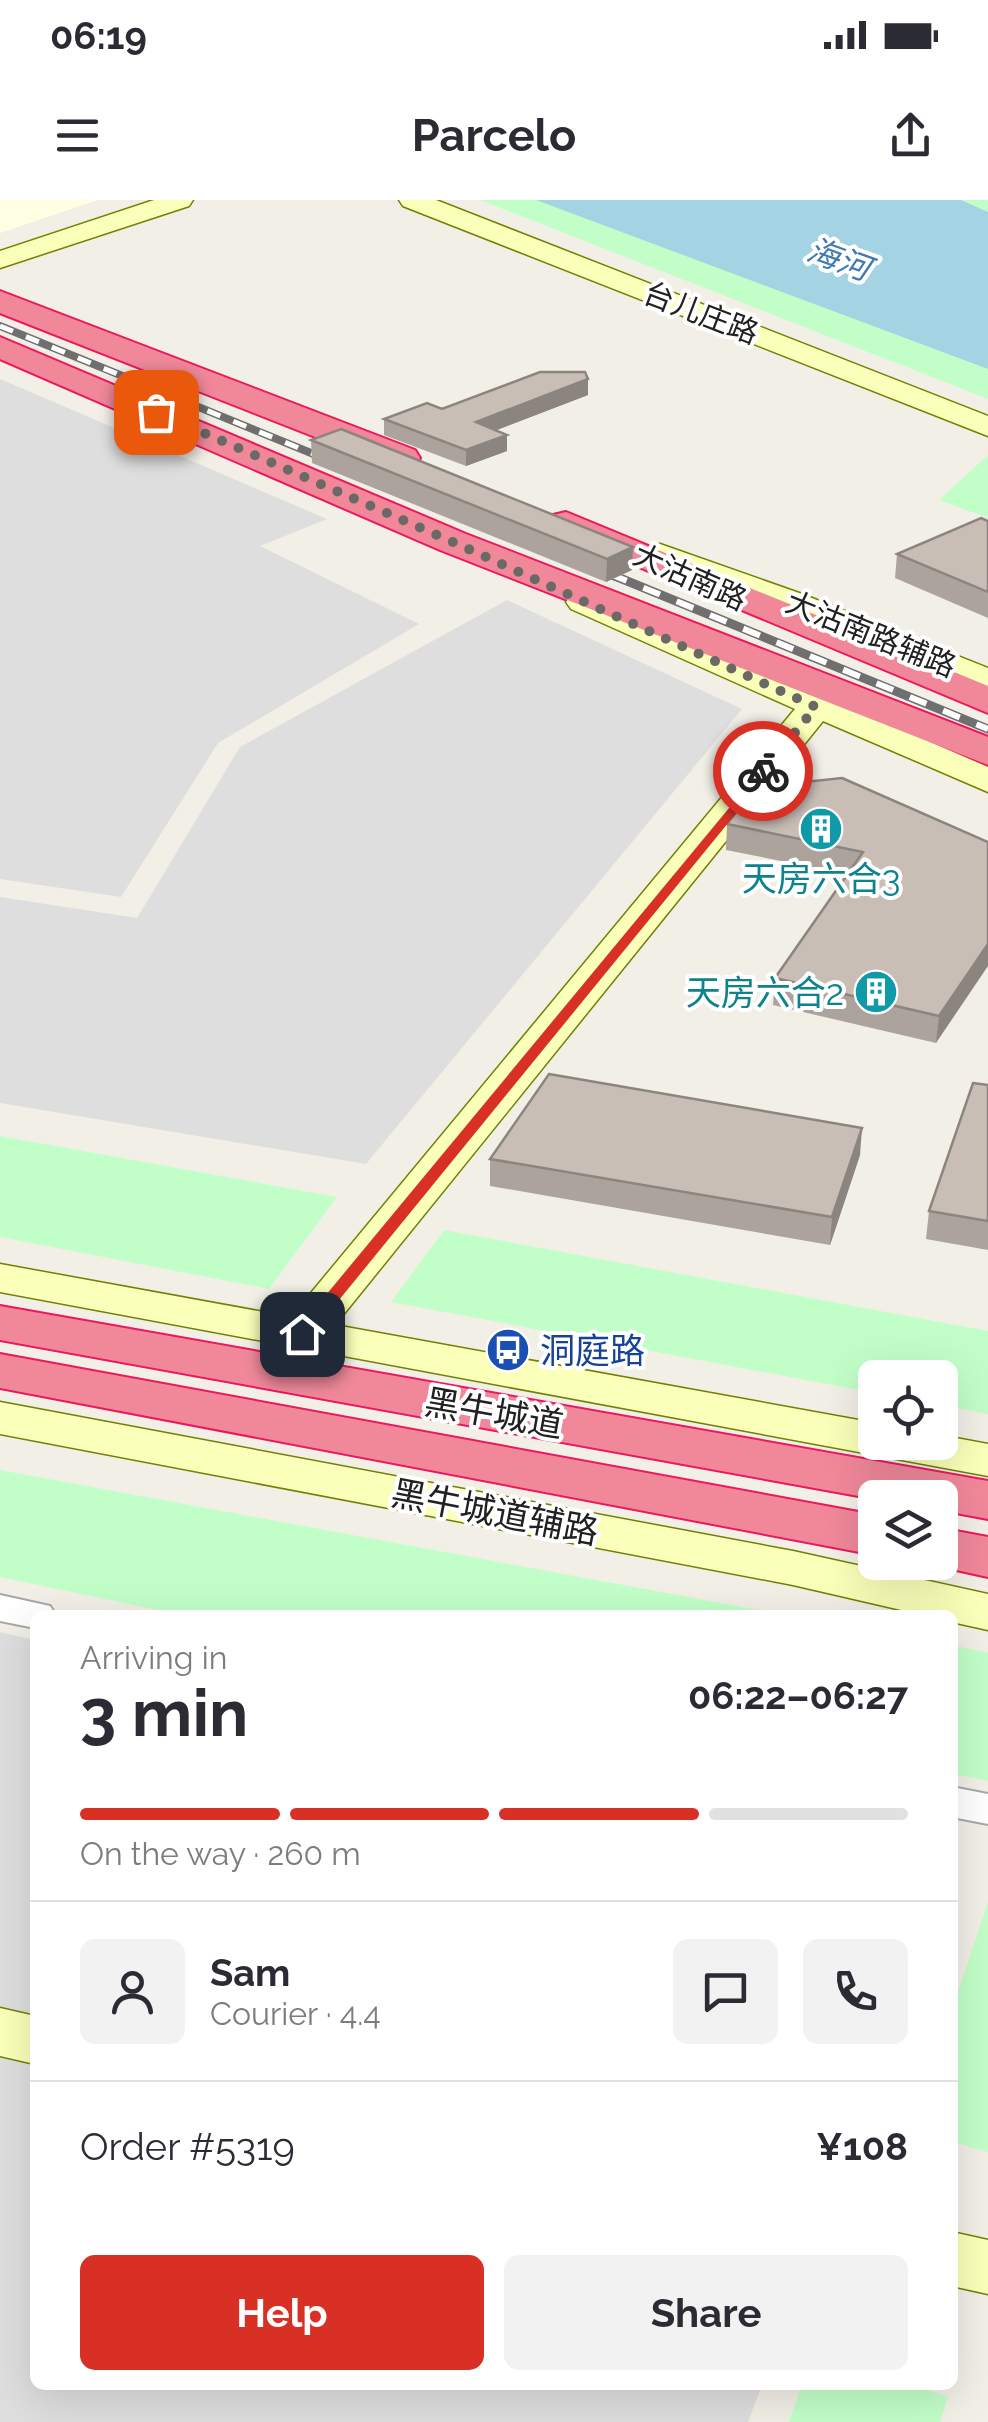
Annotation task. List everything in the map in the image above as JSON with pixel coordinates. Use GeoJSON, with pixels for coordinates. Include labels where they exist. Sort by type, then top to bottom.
{"type":"FeatureCollection","features":[{"type":"Feature","properties":{"kind":"highway"},"geometry":{"type":"LineString","coordinates":[[0,301],[437,472]]}},
{"type":"Feature","properties":{"kind":"highway","name":"大沽南路"},"geometry":{"type":"LineString","coordinates":[[0,347],[453,542],[988,752]]}},
{"type":"Feature","properties":{"kind":"highway","name":"大沽南路"},"geometry":{"type":"LineString","coordinates":[[536,510],[988,701]]}},
{"type":"Feature","properties":{"kind":"highway","name":"黑牛城道"},"geometry":{"type":"LineString","coordinates":[[0,1324],[647,1466],[858,1531]]}},
{"type":"Feature","properties":{"kind":"highway","name":"黑牛城道"},"geometry":{"type":"LineString","coordinates":[[0,1371],[647,1466],[988,1500]]}},
{"type":"Feature","properties":{"kind":"highway"},"geometry":{"type":"LineString","coordinates":[[958,1565],[988,1557]]}},
{"type":"Feature","properties":{"kind":"street"},"geometry":{"type":"LineString","coordinates":[[0,247],[144,200]]}},
{"type":"Feature","properties":{"kind":"street"},"geometry":{"type":"LineString","coordinates":[[0,260],[180,200]]}},
{"type":"Feature","properties":{"kind":"street","name":"台儿庄路"},"geometry":{"type":"LineString","coordinates":[[412,200],[988,427]]}},
{"type":"Feature","properties":{"kind":"street","name":"台儿庄路"},"geometry":{"type":"LineString","coordinates":[[444,200],[988,414]]}},
{"type":"Feature","properties":{"kind":"street","name":"大沽南路辅路"},"geometry":{"type":"LineString","coordinates":[[536,510],[790,601],[988,681]]}},
{"type":"Feature","properties":{"kind":"street"},"geometry":{"type":"LineString","coordinates":[[453,542],[988,781]]}},
{"type":"Feature","properties":{"kind":"street"},"geometry":{"type":"LineString","coordinates":[[302,1334],[816,707]]}},
{"type":"Feature","properties":{"kind":"street"},"geometry":{"type":"LineString","coordinates":[[0,1278],[858,1436]]}},
{"type":"Feature","properties":{"kind":"street","name":"黑牛城道辅路"},"geometry":{"type":"LineString","coordinates":[[0,1418],[755,1561],[858,1567]]}},
{"type":"Feature","properties":{"kind":"street"},"geometry":{"type":"LineString","coordinates":[[958,1454],[988,1460]]}},
{"type":"Feature","properties":{"kind":"street"},"geometry":{"type":"LineString","coordinates":[[958,1579],[988,1587]]}},
{"type":"Feature","properties":{"kind":"street","name":"黑牛城道辅路"},"geometry":{"type":"LineString","coordinates":[[943,1580],[988,1612]]}},
{"type":"Feature","properties":{"kind":"street"},"geometry":{"type":"LineString","coordinates":[[0,1608],[30,1614]]}},
{"type":"Feature","properties":{"kind":"street"},"geometry":{"type":"LineString","coordinates":[[958,1803],[988,1809]]}},
{"type":"Feature","properties":{"kind":"street"},"geometry":{"type":"LineString","coordinates":[[0,2032],[30,2039]]}},
{"type":"Feature","properties":{"kind":"street"},"geometry":{"type":"LineString","coordinates":[[958,2260],[988,2267]]}},
{"type":"Feature","properties":{"kind":"shaded area"},"geometry":{"type":"Polygon","coordinates":[[[0,200],[98,200],[0,233],[0,200]]]}},
{"type":"Feature","properties":{"kind":"shaded area"},"geometry":{"type":"Polygon","coordinates":[[[0,379],[327,519],[260,546],[419,624],[218,743],[121,897],[0,879],[0,379]]]}},
{"type":"Feature","properties":{"kind":"shaded area"},"geometry":{"type":"Polygon","coordinates":[[[507,600],[742,709],[366,1164],[0,1103],[0,897],[137,918],[240,747],[507,600]]]}},
{"type":"Feature","properties":{"kind":"shaded area"},"geometry":{"type":"Polygon","coordinates":[[[0,1632],[30,1639],[30,2390],[760,2390],[748,2422],[0,2422],[0,1632]]]}},
{"type":"Feature","properties":{"kind":"green space"},"geometry":{"type":"Polygon","coordinates":[[[480,200],[988,200],[988,399],[480,200]]]}},
{"type":"Feature","properties":{"kind":"green space"},"geometry":{"type":"Polygon","coordinates":[[[988,455],[988,518],[939,500],[988,455]]]}},
{"type":"Feature","properties":{"kind":"green space"},"geometry":{"type":"Polygon","coordinates":[[[0,1136],[337,1197],[269,1289],[0,1237],[0,1136]]]}},
{"type":"Feature","properties":{"kind":"green space"},"geometry":{"type":"Polygon","coordinates":[[[444,1230],[988,1331],[988,1414],[958,1408],[958,1360],[858,1360],[858,1390],[391,1302],[444,1230]]]}},
{"type":"Feature","properties":{"kind":"green space"},"geometry":{"type":"Polygon","coordinates":[[[0,1470],[759,1610],[158,1610],[0,1577],[0,1470]]]}},
{"type":"Feature","properties":{"kind":"green space"},"geometry":{"type":"Polygon","coordinates":[[[958,1646],[988,1653],[988,1781],[958,1775],[958,1646]]]}},
{"type":"Feature","properties":{"kind":"green space"},"geometry":{"type":"Polygon","coordinates":[[[988,1902],[988,2152],[958,2143],[958,1992],[988,1902]]]}},
{"type":"Feature","properties":{"kind":"green space"},"geometry":{"type":"Polygon","coordinates":[[[800,2390],[927,2390],[948,2397],[940,2422],[789,2422],[800,2390]]]}},
{"type":"Feature","properties":{"kind":"water","name":"海河"},"geometry":{"type":"Polygon","coordinates":[[[536,200],[961,200],[988,212],[988,369],[536,200]]]}},
{"type":"Feature","properties":{"kind":"building"},"geometry":{"type":"Polygon","coordinates":[[[540,372],[585,372],[588,379],[476,422],[507,435],[466,450],[384,419],[427,403],[442,409],[540,372]]]}},
{"type":"Feature","properties":{"kind":"building"},"geometry":{"type":"Polygon","coordinates":[[[341,429],[633,547],[607,559],[311,440],[341,429]]]}},
{"type":"Feature","properties":{"kind":"building"},"geometry":{"type":"Polygon","coordinates":[[[981,518],[988,521],[988,592],[897,554],[981,518]]]}},
{"type":"Feature","properties":{"kind":"building"},"geometry":{"type":"Polygon","coordinates":[[[842,778],[988,842],[988,944],[939,1016],[775,978],[863,852],[727,824],[757,787],[842,778]]]}},
{"type":"Feature","properties":{"kind":"building"},"geometry":{"type":"Polygon","coordinates":[[[549,1074],[862,1128],[832,1217],[490,1159],[549,1074]]]}},
{"type":"Feature","properties":{"kind":"building"},"geometry":{"type":"Polygon","coordinates":[[[973,1083],[988,1085],[988,1221],[929,1211],[973,1083]]]}},
{"type":"Feature","properties":{"kind":"railway"},"geometry":{"type":"LineString","coordinates":[[0,326],[338,464]]}},
{"type":"Feature","properties":{"kind":"railway"},"geometry":{"type":"LineString","coordinates":[[593,567],[616,577]]}},
{"type":"Feature","properties":{"kind":"railway"},"geometry":{"type":"LineString","coordinates":[[610,574],[988,729]]}},
{"type":"Feature","properties":{"kind":"way so far"},"geometry":{"type":"LineString","coordinates":[[156,412],[816,707],[763,771]]}},
{"type":"Feature","properties":{"kind":"place","name":"天房六合3"},"geometry":{"type":"Point","coordinates":[821,829]}},
{"type":"Feature","properties":{"kind":"place","name":"天房六合2"},"geometry":{"type":"Point","coordinates":[876,992]}},
{"type":"Feature","properties":{"kind":"place","name":"洞庭路"},"geometry":{"type":"Point","coordinates":[508,1350]}},
{"type":"Feature","properties":{"kind":"route"},"geometry":{"type":"LineString","coordinates":[[302,1334],[763,771]]}}]}
